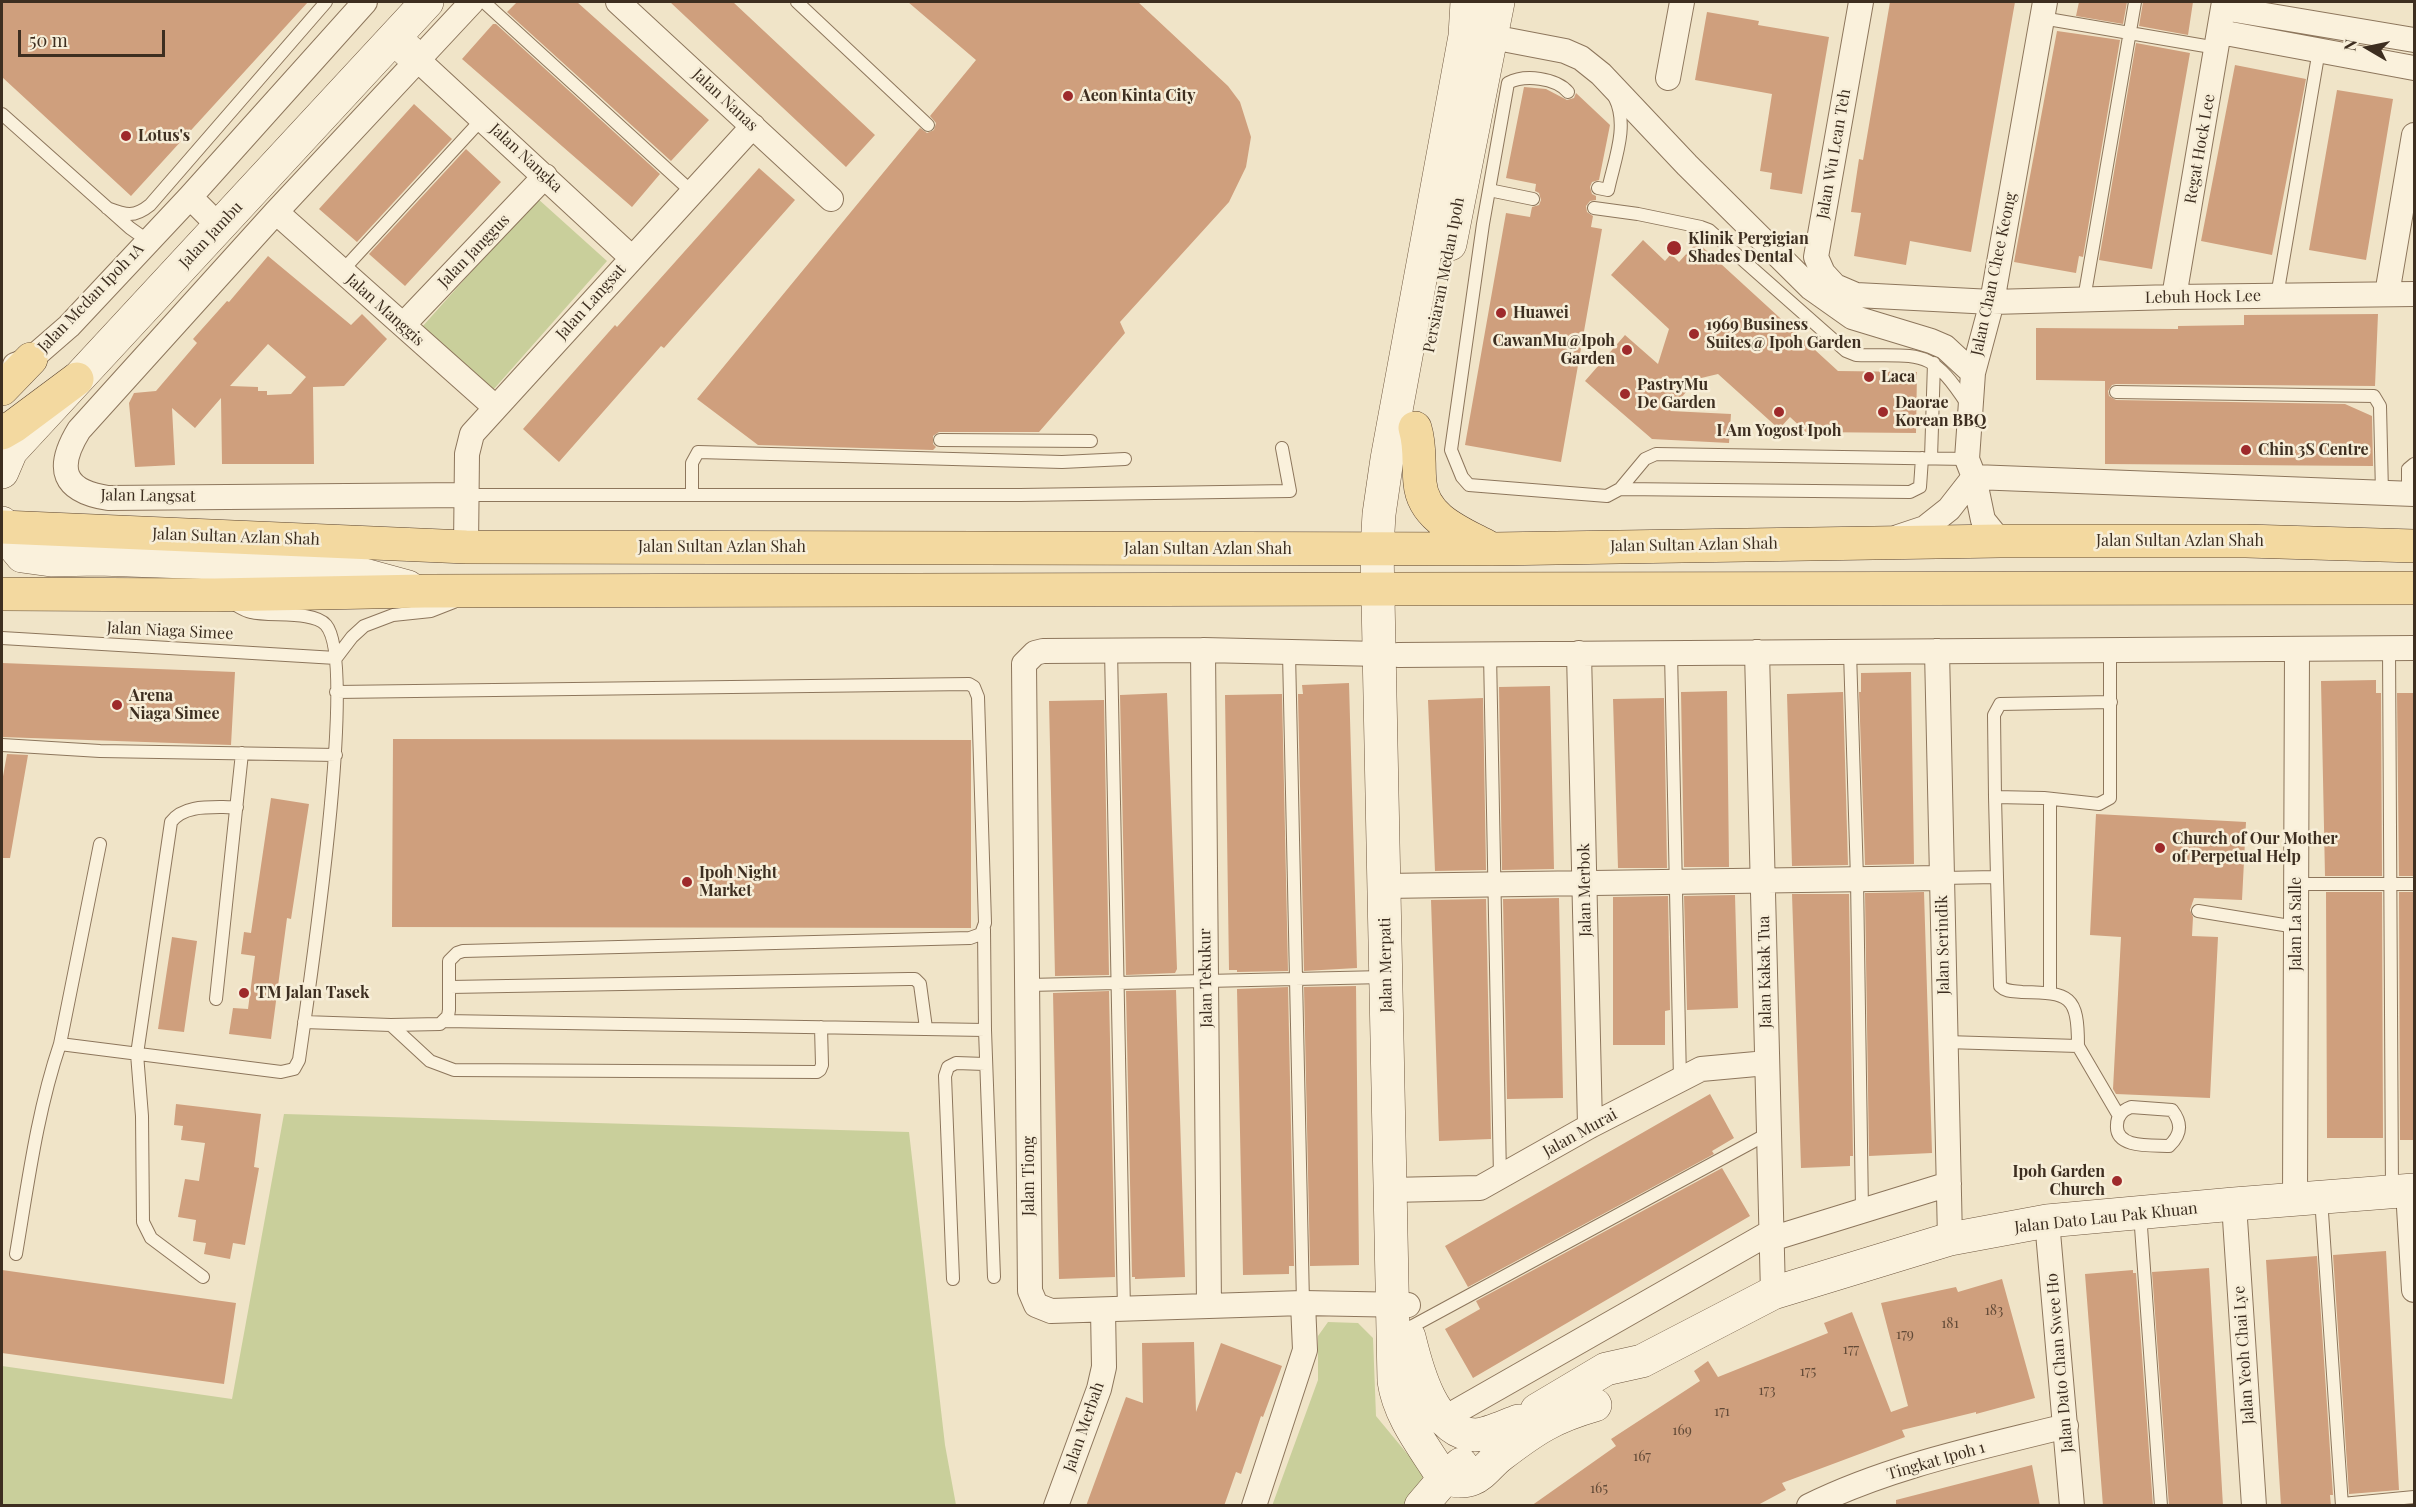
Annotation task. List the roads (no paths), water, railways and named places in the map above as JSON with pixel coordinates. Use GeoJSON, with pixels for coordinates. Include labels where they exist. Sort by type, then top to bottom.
{"type":"FeatureCollection","features":[{"type":"Feature","properties":{"kind":"main road","name":"Jalan Jambu"},"geometry":{"type":"LineString","coordinates":[[2,472],[11,451],[427,2]]}},
{"type":"Feature","properties":{"kind":"main road","name":"Persiaran Medan Ipoh"},"geometry":{"type":"LineString","coordinates":[[1388,549],[1379,514],[1387,459],[1463,47],[1468,12],[1467,2]]}},
{"type":"Feature","properties":{"kind":"main road","name":"Persiaran Medan Ipoh"},"geometry":{"type":"LineString","coordinates":[[1388,549],[1408,463],[1498,2]]}},
{"type":"Feature","properties":{"kind":"main road"},"geometry":{"type":"LineString","coordinates":[[394,38],[418,60]]}},
{"type":"Feature","properties":{"kind":"main road"},"geometry":{"type":"LineString","coordinates":[[2,389],[32,359]]}},
{"type":"Feature","properties":{"kind":"main road"},"geometry":{"type":"LineString","coordinates":[[2,433],[77,379]]}},
{"type":"Feature","properties":{"kind":"main road"},"geometry":{"type":"LineString","coordinates":[[1415,428],[1419,440],[1420,487],[1433,513],[1446,525],[1493,549]]}},
{"type":"Feature","properties":{"kind":"main road"},"geometry":{"type":"LineString","coordinates":[[2,526],[22,556],[51,560],[98,559],[307,566],[364,575],[424,591]]}},
{"type":"Feature","properties":{"kind":"main road","name":"Jalan Sultan Azlan Shah"},"geometry":{"type":"LineString","coordinates":[[2,526],[466,547],[1493,549],[2001,541],[2246,541],[2415,546]]}},
{"type":"Feature","properties":{"kind":"main road","name":"Jalan Merpati"},"geometry":{"type":"LineString","coordinates":[[1388,549],[1398,1190],[1405,1319],[1412,1389],[1455,1487]]}},
{"type":"Feature","properties":{"kind":"main road"},"geometry":{"type":"LineString","coordinates":[[7,598],[424,591],[2406,590]]}},
{"type":"Feature","properties":{"kind":"main road","name":"Jalan Dato Lau Pak Khuan"},"geometry":{"type":"LineString","coordinates":[[1455,1487],[1519,1421],[1560,1395],[1606,1369],[1642,1361],[1773,1293],[1950,1239],[2047,1221],[2405,1191]]}},
{"type":"Feature","properties":{"kind":"main road"},"geometry":{"type":"LineString","coordinates":[[1405,1319],[1419,1375],[1443,1419],[1457,1430],[1478,1435],[1519,1421]]}},
{"type":"Feature","properties":{"kind":"main road","name":"Jalan Merpati"},"geometry":{"type":"LineString","coordinates":[[1405,1319],[1394,1381],[1396,1396],[1402,1410],[1455,1487]]}},
{"type":"Feature","properties":{"kind":"main road","name":"Jalan Dato Lau Pak Khuan"},"geometry":{"type":"LineString","coordinates":[[1420,1506],[1476,1478],[1494,1460],[1539,1427],[1564,1414],[1595,1405],[1618,1387],[1642,1361]]}},
{"type":"Feature","properties":{"kind":"street","name":"Jalan Medan Ipoh 1A"},"geometry":{"type":"LineString","coordinates":[[2,370],[32,359],[69,326],[147,240],[190,197],[364,2]]}},
{"type":"Feature","properties":{"kind":"street","name":"Jalan Jambu"},"geometry":{"type":"LineString","coordinates":[[79,430],[276,212],[472,2]]}},
{"type":"Feature","properties":{"kind":"street","name":"Jalan Nanas"},"geometry":{"type":"LineString","coordinates":[[618,2],[831,199]]}},
{"type":"Feature","properties":{"kind":"street"},"geometry":{"type":"LineString","coordinates":[[1668,78],[1682,2]]}},
{"type":"Feature","properties":{"kind":"street","name":"Jalan Wu Lean Teh"},"geometry":{"type":"LineString","coordinates":[[1854,3],[1816,257],[1823,273],[1835,286],[1856,295],[1992,302]]}},
{"type":"Feature","properties":{"kind":"street"},"geometry":{"type":"LineString","coordinates":[[2224,5],[2415,40]]}},
{"type":"Feature","properties":{"kind":"street","name":"Regat Hock Lee"},"geometry":{"type":"LineString","coordinates":[[2174,297],[2224,5]]}},
{"type":"Feature","properties":{"kind":"street","name":"Jalan Chan Chee Keong"},"geometry":{"type":"LineString","coordinates":[[2001,541],[1983,520],[1970,468],[1973,373],[1992,302],[2043,10]]}},
{"type":"Feature","properties":{"kind":"street"},"geometry":{"type":"LineString","coordinates":[[1492,37],[1565,51],[1581,58],[1602,74],[1686,165],[1811,288],[1852,317],[1945,347],[1973,373]]}},
{"type":"Feature","properties":{"kind":"street"},"geometry":{"type":"LineString","coordinates":[[2218,40],[2319,50],[2415,68]]}},
{"type":"Feature","properties":{"kind":"street","name":"Jalan Nangka"},"geometry":{"type":"LineString","coordinates":[[418,60],[632,258]]}},
{"type":"Feature","properties":{"kind":"street","name":"Jalan Langsat"},"geometry":{"type":"LineString","coordinates":[[466,547],[469,442],[476,428],[753,126]]}},
{"type":"Feature","properties":{"kind":"street"},"geometry":{"type":"LineString","coordinates":[[2387,294],[2415,135]]}},
{"type":"Feature","properties":{"kind":"street","name":"Jalan Janggus"},"geometry":{"type":"LineString","coordinates":[[403,325],[545,176]]}},
{"type":"Feature","properties":{"kind":"street"},"geometry":{"type":"LineString","coordinates":[[190,197],[219,226]]}},
{"type":"Feature","properties":{"kind":"street","name":"Jalan Manggis"},"geometry":{"type":"LineString","coordinates":[[276,212],[495,407]]}},
{"type":"Feature","properties":{"kind":"street","name":"Lebuh Hock Lee"},"geometry":{"type":"LineString","coordinates":[[1992,302],[2415,294]]}},
{"type":"Feature","properties":{"kind":"street","name":"Jalan Langsat"},"geometry":{"type":"LineString","coordinates":[[79,430],[70,446],[66,466],[67,475],[72,485],[87,495],[108,498],[466,495]]}},
{"type":"Feature","properties":{"kind":"street"},"geometry":{"type":"LineString","coordinates":[[1885,542],[1925,528],[1948,509],[1970,468],[2411,494]]}},
{"type":"Feature","properties":{"kind":"street"},"geometry":{"type":"LineString","coordinates":[[1111,650],[1490,654],[2415,648]]}},
{"type":"Feature","properties":{"kind":"street","name":"Jalan La Salle"},"geometry":{"type":"LineString","coordinates":[[2297,649],[2296,927],[2308,1198]]}},
{"type":"Feature","properties":{"kind":"street","name":"Jalan Tiong"},"geometry":{"type":"LineString","coordinates":[[1111,650],[1035,653],[1024,664],[1023,672],[1031,1299],[1036,1305],[1051,1311],[1303,1304],[1405,1319]]}},
{"type":"Feature","properties":{"kind":"street","name":"Jalan Tekukur"},"geometry":{"type":"LineString","coordinates":[[1203,650],[1209,1306]]}},
{"type":"Feature","properties":{"kind":"street","name":"Jalan Serindik"},"geometry":{"type":"LineString","coordinates":[[1937,651],[1950,1239]]}},
{"type":"Feature","properties":{"kind":"street","name":"Jalan Kakak Tua"},"geometry":{"type":"LineString","coordinates":[[1757,652],[1773,1293]]}},
{"type":"Feature","properties":{"kind":"street","name":"Jalan Merbok"},"geometry":{"type":"LineString","coordinates":[[1579,653],[1590,1126]]}},
{"type":"Feature","properties":{"kind":"street"},"geometry":{"type":"LineString","coordinates":[[1393,886],[1941,878]]}},
{"type":"Feature","properties":{"kind":"street","name":"Jalan Murai"},"geometry":{"type":"LineString","coordinates":[[1398,1190],[1480,1188],[1590,1126],[1707,1068],[1767,1064]]}},
{"type":"Feature","properties":{"kind":"street"},"geometry":{"type":"LineString","coordinates":[[1443,1419],[1771,1236],[1949,1184]]}},
{"type":"Feature","properties":{"kind":"street"},"geometry":{"type":"LineString","coordinates":[[2405,1191],[2415,1290]]}},
{"type":"Feature","properties":{"kind":"street","name":"Jalan Yeoh Chai Lye"},"geometry":{"type":"LineString","coordinates":[[2234,1204],[2254,1506]]}},
{"type":"Feature","properties":{"kind":"street","name":"Jalan Dato Chan Swee Ho"},"geometry":{"type":"LineString","coordinates":[[2047,1221],[2072,1506]]}},
{"type":"Feature","properties":{"kind":"street"},"geometry":{"type":"LineString","coordinates":[[1254,1506],[1305,1350],[1303,1304]]}},
{"type":"Feature","properties":{"kind":"street","name":"Jalan Merbah"},"geometry":{"type":"LineString","coordinates":[[1056,1506],[1099,1389],[1114,1310]]}},
{"type":"Feature","properties":{"kind":"street","name":"Tingkat Ipoh 1"},"geometry":{"type":"LineString","coordinates":[[1809,1506],[1835,1493],[1898,1470],[2066,1426]]}},
{"type":"Feature","properties":{"kind":"lane"},"geometry":{"type":"LineString","coordinates":[[107,208],[128,215],[140,214],[150,205],[326,2]]}},
{"type":"Feature","properties":{"kind":"lane"},"geometry":{"type":"LineString","coordinates":[[484,2],[692,192]]}},
{"type":"Feature","properties":{"kind":"lane"},"geometry":{"type":"LineString","coordinates":[[797,2],[928,125]]}},
{"type":"Feature","properties":{"kind":"lane"},"geometry":{"type":"LineString","coordinates":[[2084,299],[2135,2]]}},
{"type":"Feature","properties":{"kind":"lane"},"geometry":{"type":"LineString","coordinates":[[2043,10],[2130,33],[2218,40]]}},
{"type":"Feature","properties":{"kind":"lane"},"geometry":{"type":"LineString","coordinates":[[2277,296],[2319,50]]}},
{"type":"Feature","properties":{"kind":"lane"},"geometry":{"type":"LineString","coordinates":[[1602,74],[1620,108],[1622,118],[1600,209],[1638,214],[1709,230],[1850,354],[1926,358],[1953,382],[1971,410]]}},
{"type":"Feature","properties":{"kind":"lane"},"geometry":{"type":"LineString","coordinates":[[1568,92],[1559,84],[1524,77],[1508,83],[1482,224],[1452,446],[1465,482],[1474,486],[1607,496],[1620,489],[1652,454],[1927,458],[1970,468]]}},
{"type":"Feature","properties":{"kind":"lane"},"geometry":{"type":"LineString","coordinates":[[2,114],[107,208],[147,240]]}},
{"type":"Feature","properties":{"kind":"lane"},"geometry":{"type":"LineString","coordinates":[[342,271],[483,118]]}},
{"type":"Feature","properties":{"kind":"lane"},"geometry":{"type":"LineString","coordinates":[[1490,190],[1533,199]]}},
{"type":"Feature","properties":{"kind":"lane"},"geometry":{"type":"LineString","coordinates":[[1620,489],[1910,492],[1920,487],[1927,458],[1934,363]]}},
{"type":"Feature","properties":{"kind":"lane"},"geometry":{"type":"LineString","coordinates":[[2116,392],[2374,396],[2380,406],[2382,493]]}},
{"type":"Feature","properties":{"kind":"lane"},"geometry":{"type":"LineString","coordinates":[[940,440],[1091,441]]}},
{"type":"Feature","properties":{"kind":"lane"},"geometry":{"type":"LineString","coordinates":[[466,495],[1290,492],[1282,448]]}},
{"type":"Feature","properties":{"kind":"lane"},"geometry":{"type":"LineString","coordinates":[[692,495],[692,463],[698,452],[1062,462],[1125,459]]}},
{"type":"Feature","properties":{"kind":"lane"},"geometry":{"type":"LineString","coordinates":[[2411,494],[2408,469],[2415,464]]}},
{"type":"Feature","properties":{"kind":"lane"},"geometry":{"type":"LineString","coordinates":[[336,657],[364,626],[393,615],[430,611],[479,592]]}},
{"type":"Feature","properties":{"kind":"lane"},"geometry":{"type":"LineString","coordinates":[[60,1044],[289,1072],[298,1065],[320,909],[336,755],[336,657],[332,634],[325,624],[315,618],[250,612],[215,595]]}},
{"type":"Feature","properties":{"kind":"lane","name":"Jalan Niaga Simee"},"geometry":{"type":"LineString","coordinates":[[2,638],[336,657]]}},
{"type":"Feature","properties":{"kind":"lane"},"geometry":{"type":"LineString","coordinates":[[2389,648],[2390,884],[2405,1191]]}},
{"type":"Feature","properties":{"kind":"lane"},"geometry":{"type":"LineString","coordinates":[[1111,650],[1118,983],[1114,1310]]}},
{"type":"Feature","properties":{"kind":"lane"},"geometry":{"type":"LineString","coordinates":[[1995,797],[2099,804],[2110,798],[2110,650]]}},
{"type":"Feature","properties":{"kind":"lane"},"geometry":{"type":"LineString","coordinates":[[1850,652],[1857,879],[1862,1210]]}},
{"type":"Feature","properties":{"kind":"lane"},"geometry":{"type":"LineString","coordinates":[[1289,653],[1303,1304]]}},
{"type":"Feature","properties":{"kind":"lane"},"geometry":{"type":"LineString","coordinates":[[1671,653],[1680,1080]]}},
{"type":"Feature","properties":{"kind":"lane"},"geometry":{"type":"LineString","coordinates":[[1490,654],[1500,1177]]}},
{"type":"Feature","properties":{"kind":"lane"},"geometry":{"type":"LineString","coordinates":[[336,692],[969,684],[974,687],[978,697],[985,1064],[994,1277]]}},
{"type":"Feature","properties":{"kind":"lane"},"geometry":{"type":"LineString","coordinates":[[2111,702],[2006,702],[2000,704],[1994,714],[1995,797],[2000,986],[2010,991],[2050,992],[2062,995],[2070,1002],[2077,1014],[2078,1046],[2119,1116],[2116,1127],[2122,1138],[2131,1143],[2169,1146],[2176,1139],[2180,1128],[2178,1119],[2172,1110],[2131,1107],[2119,1116]]}},
{"type":"Feature","properties":{"kind":"lane"},"geometry":{"type":"LineString","coordinates":[[2,746],[100,751],[336,755]]}},
{"type":"Feature","properties":{"kind":"lane"},"geometry":{"type":"LineString","coordinates":[[216,999],[242,753]]}},
{"type":"Feature","properties":{"kind":"lane"},"geometry":{"type":"LineString","coordinates":[[2050,799],[2050,992]]}},
{"type":"Feature","properties":{"kind":"lane"},"geometry":{"type":"LineString","coordinates":[[203,1277],[151,1238],[143,1222],[142,1116],[137,1054],[171,822],[177,814],[189,809],[237,807]]}},
{"type":"Feature","properties":{"kind":"lane"},"geometry":{"type":"LineString","coordinates":[[16,1254],[38,1124],[46,1088],[60,1044],[100,844]]}},
{"type":"Feature","properties":{"kind":"lane"},"geometry":{"type":"LineString","coordinates":[[1941,878],[1997,877]]}},
{"type":"Feature","properties":{"kind":"lane"},"geometry":{"type":"LineString","coordinates":[[2296,884],[2415,884]]}},
{"type":"Feature","properties":{"kind":"lane"},"geometry":{"type":"LineString","coordinates":[[2198,911],[2296,927]]}},
{"type":"Feature","properties":{"kind":"lane"},"geometry":{"type":"LineString","coordinates":[[445,1021],[449,1010],[449,961],[457,952],[970,938],[981,934],[984,929]]}},
{"type":"Feature","properties":{"kind":"lane"},"geometry":{"type":"LineString","coordinates":[[1028,985],[1395,977]]}},
{"type":"Feature","properties":{"kind":"lane"},"geometry":{"type":"LineString","coordinates":[[450,987],[909,979],[920,984],[926,1028]]}},
{"type":"Feature","properties":{"kind":"lane"},"geometry":{"type":"LineString","coordinates":[[304,1022],[434,1025],[445,1021],[985,1030]]}},
{"type":"Feature","properties":{"kind":"lane"},"geometry":{"type":"LineString","coordinates":[[391,1025],[430,1061],[454,1070],[816,1072],[822,1065],[821,1027]]}},
{"type":"Feature","properties":{"kind":"lane"},"geometry":{"type":"LineString","coordinates":[[1946,1042],[2078,1046]]}},
{"type":"Feature","properties":{"kind":"lane"},"geometry":{"type":"LineString","coordinates":[[953,1279],[945,1076],[948,1067],[956,1063],[985,1064]]}},
{"type":"Feature","properties":{"kind":"lane"},"geometry":{"type":"LineString","coordinates":[[1405,1319],[1769,1133]]}},
{"type":"Feature","properties":{"kind":"lane"},"geometry":{"type":"LineString","coordinates":[[2308,1198],[2342,1505],[2415,1497]]}},
{"type":"Feature","properties":{"kind":"lane"},"geometry":{"type":"LineString","coordinates":[[2140,1212],[2161,1506]]}},
{"type":"Feature","properties":{"kind":"place","name":"Aeon Kinta City"},"geometry":{"type":"Point","coordinates":[1068,96]}},
{"type":"Feature","properties":{"kind":"place","name":"Lotus's"},"geometry":{"type":"Point","coordinates":[126,136]}},
{"type":"Feature","properties":{"kind":"place","name":"Klinik Pergigian Shades Dental"},"geometry":{"type":"Point","coordinates":[1674,248]}},
{"type":"Feature","properties":{"kind":"place","name":"Huawei"},"geometry":{"type":"Point","coordinates":[1501,313]}},
{"type":"Feature","properties":{"kind":"place","name":"1969 Business Suites@ Ipoh Garden"},"geometry":{"type":"Point","coordinates":[1694,334]}},
{"type":"Feature","properties":{"kind":"place","name":"CawanMu@Ipoh Garden"},"geometry":{"type":"Point","coordinates":[1627,350]}},
{"type":"Feature","properties":{"kind":"place","name":"Laca"},"geometry":{"type":"Point","coordinates":[1869,377]}},
{"type":"Feature","properties":{"kind":"place","name":"PastryMu De Garden"},"geometry":{"type":"Point","coordinates":[1625,394]}},
{"type":"Feature","properties":{"kind":"place","name":"I Am Yogost Ipoh"},"geometry":{"type":"Point","coordinates":[1779,412]}},
{"type":"Feature","properties":{"kind":"place","name":"Daorae Korean BBQ"},"geometry":{"type":"Point","coordinates":[1883,412]}},
{"type":"Feature","properties":{"kind":"place","name":"Chin 3S Centre"},"geometry":{"type":"Point","coordinates":[2246,450]}},
{"type":"Feature","properties":{"kind":"place","name":"Arena Niaga Simee"},"geometry":{"type":"Point","coordinates":[117,705]}},
{"type":"Feature","properties":{"kind":"place","name":"Church of Our Mother of Perpetual Help"},"geometry":{"type":"Point","coordinates":[2160,848]}},
{"type":"Feature","properties":{"kind":"place","name":"Ipoh Night Market"},"geometry":{"type":"Point","coordinates":[687,882]}},
{"type":"Feature","properties":{"kind":"place","name":"TM Jalan Tasek"},"geometry":{"type":"Point","coordinates":[244,993]}},
{"type":"Feature","properties":{"kind":"place","name":"Ipoh Garden Church"},"geometry":{"type":"Point","coordinates":[2117,1181]}}]}
